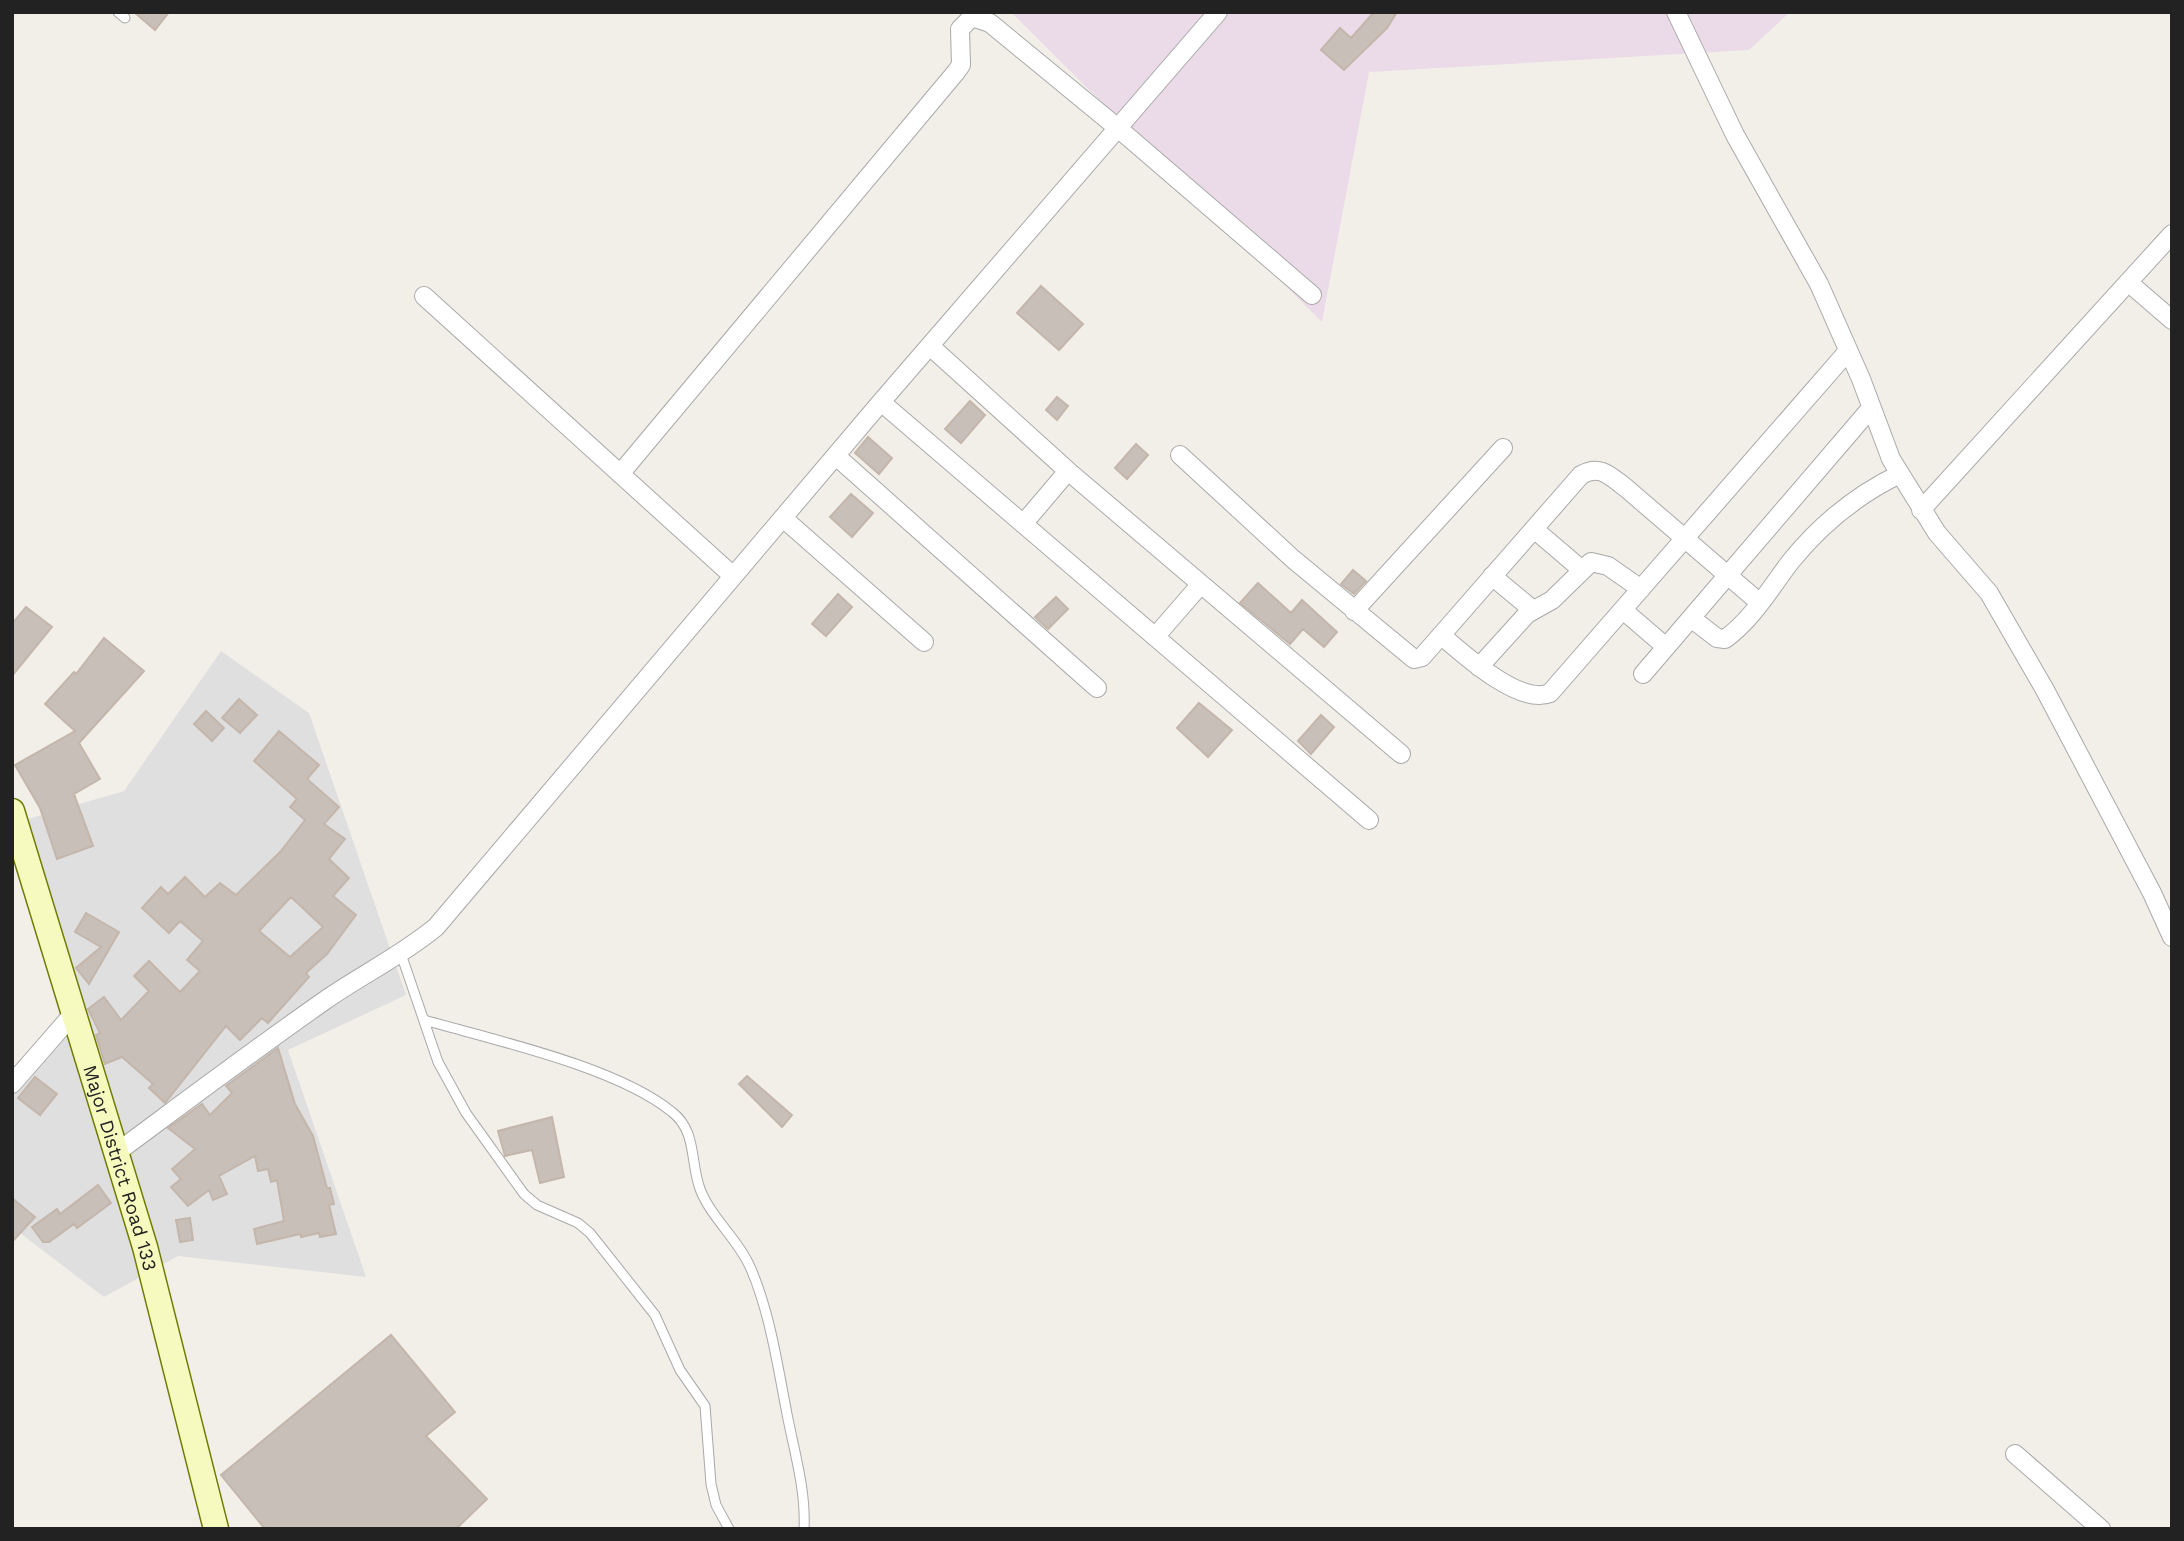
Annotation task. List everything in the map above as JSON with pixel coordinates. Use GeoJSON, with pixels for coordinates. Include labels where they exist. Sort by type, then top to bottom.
{"type":"FeatureCollection","features":[{"type":"Feature","properties":{"kind":"main road","name":"Major District Road 133"},"geometry":{"type":"LineString","coordinates":[[12,811],[145,1247],[216,1529]]}},
{"type":"Feature","properties":{"kind":"street"},"geometry":{"type":"LineString","coordinates":[[116,1153],[283,1030],[343,988],[401,954],[436,927],[881,402],[1218,12]]}},
{"type":"Feature","properties":{"kind":"street"},"geometry":{"type":"LineString","coordinates":[[1676,12],[1735,135],[1819,284],[1891,459],[1921,510],[1989,593],[2045,690],[2152,893],[2172,937]]}},
{"type":"Feature","properties":{"kind":"street"},"geometry":{"type":"LineString","coordinates":[[620,474],[956,72],[961,65],[960,29],[966,21],[980,18],[990,23],[1119,129],[1312,295]]}},
{"type":"Feature","properties":{"kind":"street"},"geometry":{"type":"LineString","coordinates":[[1921,510],[2172,234]]}},
{"type":"Feature","properties":{"kind":"street"},"geometry":{"type":"LineString","coordinates":[[2127,282],[2172,320]]}},
{"type":"Feature","properties":{"kind":"street"},"geometry":{"type":"LineString","coordinates":[[424,296],[733,576]]}},
{"type":"Feature","properties":{"kind":"street"},"geometry":{"type":"LineString","coordinates":[[930,346],[1068,471],[1401,754]]}},
{"type":"Feature","properties":{"kind":"street"},"geometry":{"type":"LineString","coordinates":[[1441,635],[1494,678],[1543,696],[1550,693],[1848,351]]}},
{"type":"Feature","properties":{"kind":"street"},"geometry":{"type":"LineString","coordinates":[[881,402],[1368,820]]}},
{"type":"Feature","properties":{"kind":"street"},"geometry":{"type":"LineString","coordinates":[[1643,674],[1871,408]]}},
{"type":"Feature","properties":{"kind":"street"},"geometry":{"type":"LineString","coordinates":[[1354,611],[1503,448]]}},
{"type":"Feature","properties":{"kind":"street"},"geometry":{"type":"LineString","coordinates":[[836,456],[1097,688]]}},
{"type":"Feature","properties":{"kind":"street"},"geometry":{"type":"LineString","coordinates":[[1180,456],[1354,611],[1414,659],[1422,657],[1581,475],[1591,469],[1602,470],[1760,603]]}},
{"type":"Feature","properties":{"kind":"street"},"geometry":{"type":"LineString","coordinates":[[1023,524],[1068,471]]}},
{"type":"Feature","properties":{"kind":"street"},"geometry":{"type":"LineString","coordinates":[[1691,618],[1717,638],[1725,639],[1760,603],[1793,559],[1841,510],[1857,496],[1900,474]]}},
{"type":"Feature","properties":{"kind":"street"},"geometry":{"type":"LineString","coordinates":[[783,518],[924,642]]}},
{"type":"Feature","properties":{"kind":"street"},"geometry":{"type":"LineString","coordinates":[[1534,529],[1582,570]]}},
{"type":"Feature","properties":{"kind":"street"},"geometry":{"type":"LineString","coordinates":[[1479,667],[1517,624],[1533,610],[1552,600],[1591,562],[1598,562],[1642,589]]}},
{"type":"Feature","properties":{"kind":"street"},"geometry":{"type":"LineString","coordinates":[[1492,576],[1533,610]]}},
{"type":"Feature","properties":{"kind":"street"},"geometry":{"type":"LineString","coordinates":[[1155,637],[1201,584]]}},
{"type":"Feature","properties":{"kind":"street"},"geometry":{"type":"LineString","coordinates":[[1623,610],[1666,647]]}},
{"type":"Feature","properties":{"kind":"street"},"geometry":{"type":"LineString","coordinates":[[12,1084],[73,1014]]}},
{"type":"Feature","properties":{"kind":"street"},"geometry":{"type":"LineString","coordinates":[[2015,1454],[2101,1529]]}},
{"type":"Feature","properties":{"kind":"lane"},"geometry":{"type":"LineString","coordinates":[[401,954],[451,1090],[524,1194],[537,1205],[578,1223],[590,1233],[655,1315],[680,1370],[705,1406],[710,1484],[716,1505],[729,1529]]}},
{"type":"Feature","properties":{"kind":"lane"},"geometry":{"type":"LineString","coordinates":[[424,1020],[542,1054],[594,1073],[636,1090],[681,1119],[689,1130],[702,1192],[752,1270],[770,1330],[800,1483],[804,1529]]}},
{"type":"Feature","properties":{"kind":"shaded area"},"geometry":{"type":"Polygon","coordinates":[[[1011,12],[1790,12],[1749,50],[1369,72],[1322,322],[1011,12]]]}},
{"type":"Feature","properties":{"kind":"shaded area"},"geometry":{"type":"Polygon","coordinates":[[[221,651],[309,713],[406,995],[288,1050],[366,1277],[178,1256],[104,1297],[12,1227],[12,1093],[84,1005],[28,819],[124,791],[221,651]]]}},
{"type":"Feature","properties":{"kind":"building"},"geometry":{"type":"Polygon","coordinates":[[[134,12],[169,12],[155,30],[134,12]]]}},
{"type":"Feature","properties":{"kind":"building"},"geometry":{"type":"Polygon","coordinates":[[[1374,12],[1397,12],[1387,28],[1344,70],[1321,50],[1340,28],[1351,38],[1374,12]]]}},
{"type":"Feature","properties":{"kind":"building"},"geometry":{"type":"Polygon","coordinates":[[[1041,286],[1083,324],[1059,350],[1017,313],[1041,286]]]}},
{"type":"Feature","properties":{"kind":"building"},"geometry":{"type":"Polygon","coordinates":[[[1057,397],[1068,406],[1057,420],[1046,410],[1057,397]]]}},
{"type":"Feature","properties":{"kind":"building"},"geometry":{"type":"Polygon","coordinates":[[[970,401],[985,415],[961,443],[945,429],[970,401]]]}},
{"type":"Feature","properties":{"kind":"building"},"geometry":{"type":"Polygon","coordinates":[[[868,437],[892,458],[879,474],[855,453],[868,437]]]}},
{"type":"Feature","properties":{"kind":"building"},"geometry":{"type":"Polygon","coordinates":[[[1136,444],[1148,455],[1127,479],[1115,468],[1136,444]]]}},
{"type":"Feature","properties":{"kind":"building"},"geometry":{"type":"Polygon","coordinates":[[[851,494],[873,513],[852,537],[830,517],[851,494]]]}},
{"type":"Feature","properties":{"kind":"building"},"geometry":{"type":"Polygon","coordinates":[[[1353,570],[1366,581],[1354,594],[1341,584],[1353,570]]]}},
{"type":"Feature","properties":{"kind":"building"},"geometry":{"type":"Polygon","coordinates":[[[1258,583],[1291,613],[1302,600],[1337,632],[1324,647],[1303,629],[1290,644],[1240,603],[1258,583]]]}},
{"type":"Feature","properties":{"kind":"building"},"geometry":{"type":"Polygon","coordinates":[[[838,594],[852,607],[826,636],[812,624],[838,594]]]}},
{"type":"Feature","properties":{"kind":"building"},"geometry":{"type":"Polygon","coordinates":[[[1056,597],[1068,609],[1048,629],[1035,617],[1056,597]]]}},
{"type":"Feature","properties":{"kind":"building"},"geometry":{"type":"Polygon","coordinates":[[[26,607],[52,627],[12,676],[12,624],[26,607]]]}},
{"type":"Feature","properties":{"kind":"building"},"geometry":{"type":"Polygon","coordinates":[[[104,638],[144,671],[79,743],[100,779],[74,794],[93,846],[57,859],[40,808],[15,765],[75,731],[45,704],[74,672],[76,674],[104,638]]]}},
{"type":"Feature","properties":{"kind":"building"},"geometry":{"type":"Polygon","coordinates":[[[239,699],[257,715],[240,733],[222,718],[239,699]]]}},
{"type":"Feature","properties":{"kind":"building"},"geometry":{"type":"Polygon","coordinates":[[[1199,703],[1232,730],[1208,757],[1177,728],[1199,703]]]}},
{"type":"Feature","properties":{"kind":"building"},"geometry":{"type":"Polygon","coordinates":[[[206,711],[224,728],[212,741],[194,724],[206,711]]]}},
{"type":"Feature","properties":{"kind":"building"},"geometry":{"type":"Polygon","coordinates":[[[1321,715],[1334,727],[1311,754],[1298,741],[1321,715]]]}},
{"type":"Feature","properties":{"kind":"building"},"geometry":{"type":"Polygon","coordinates":[[[279,731],[319,765],[307,779],[339,807],[324,824],[345,839],[329,859],[349,878],[333,896],[356,915],[327,954],[306,973],[309,977],[268,1023],[262,1018],[240,1040],[226,1026],[165,1103],[149,1088],[153,1084],[122,1057],[105,1064],[96,1035],[100,1033],[88,1009],[104,997],[121,1020],[149,991],[134,976],[149,961],[180,992],[200,971],[187,960],[203,941],[180,921],[169,933],[142,908],[161,887],[168,894],[185,877],[205,897],[220,883],[236,895],[280,852],[305,820],[290,807],[297,799],[254,761],[279,731]],[[291,897],[259,931],[290,957],[323,927],[291,897]]]}},
{"type":"Feature","properties":{"kind":"building"},"geometry":{"type":"Polygon","coordinates":[[[86,913],[119,932],[89,984],[76,968],[101,947],[75,932],[86,913]]]}},
{"type":"Feature","properties":{"kind":"building"},"geometry":{"type":"Polygon","coordinates":[[[278,1048],[295,1104],[313,1136],[327,1188],[330,1188],[334,1204],[329,1205],[336,1234],[320,1237],[319,1233],[301,1237],[300,1234],[257,1244],[254,1229],[284,1221],[277,1180],[271,1182],[268,1169],[258,1171],[255,1156],[219,1176],[227,1194],[213,1200],[209,1190],[188,1206],[171,1187],[181,1179],[172,1169],[195,1149],[168,1128],[202,1104],[210,1115],[232,1093],[226,1086],[278,1048]]]}},
{"type":"Feature","properties":{"kind":"building"},"geometry":{"type":"Polygon","coordinates":[[[747,1076],[792,1115],[782,1127],[739,1084],[747,1076]]]}},
{"type":"Feature","properties":{"kind":"building"},"geometry":{"type":"Polygon","coordinates":[[[35,1077],[57,1094],[40,1115],[18,1098],[35,1077]]]}},
{"type":"Feature","properties":{"kind":"building"},"geometry":{"type":"Polygon","coordinates":[[[552,1117],[564,1177],[540,1183],[532,1150],[505,1156],[498,1131],[552,1117]]]}},
{"type":"Feature","properties":{"kind":"building"},"geometry":{"type":"Polygon","coordinates":[[[98,1185],[111,1203],[77,1228],[74,1224],[49,1242],[43,1242],[32,1227],[57,1209],[60,1214],[98,1185]]]}},
{"type":"Feature","properties":{"kind":"building"},"geometry":{"type":"Polygon","coordinates":[[[12,1198],[35,1217],[12,1242],[12,1198]]]}},
{"type":"Feature","properties":{"kind":"building"},"geometry":{"type":"Polygon","coordinates":[[[190,1218],[193,1240],[180,1242],[176,1220],[190,1218]]]}},
{"type":"Feature","properties":{"kind":"building"},"geometry":{"type":"Polygon","coordinates":[[[391,1335],[455,1412],[426,1436],[487,1499],[456,1529],[265,1529],[221,1475],[391,1335]]]}}]}
